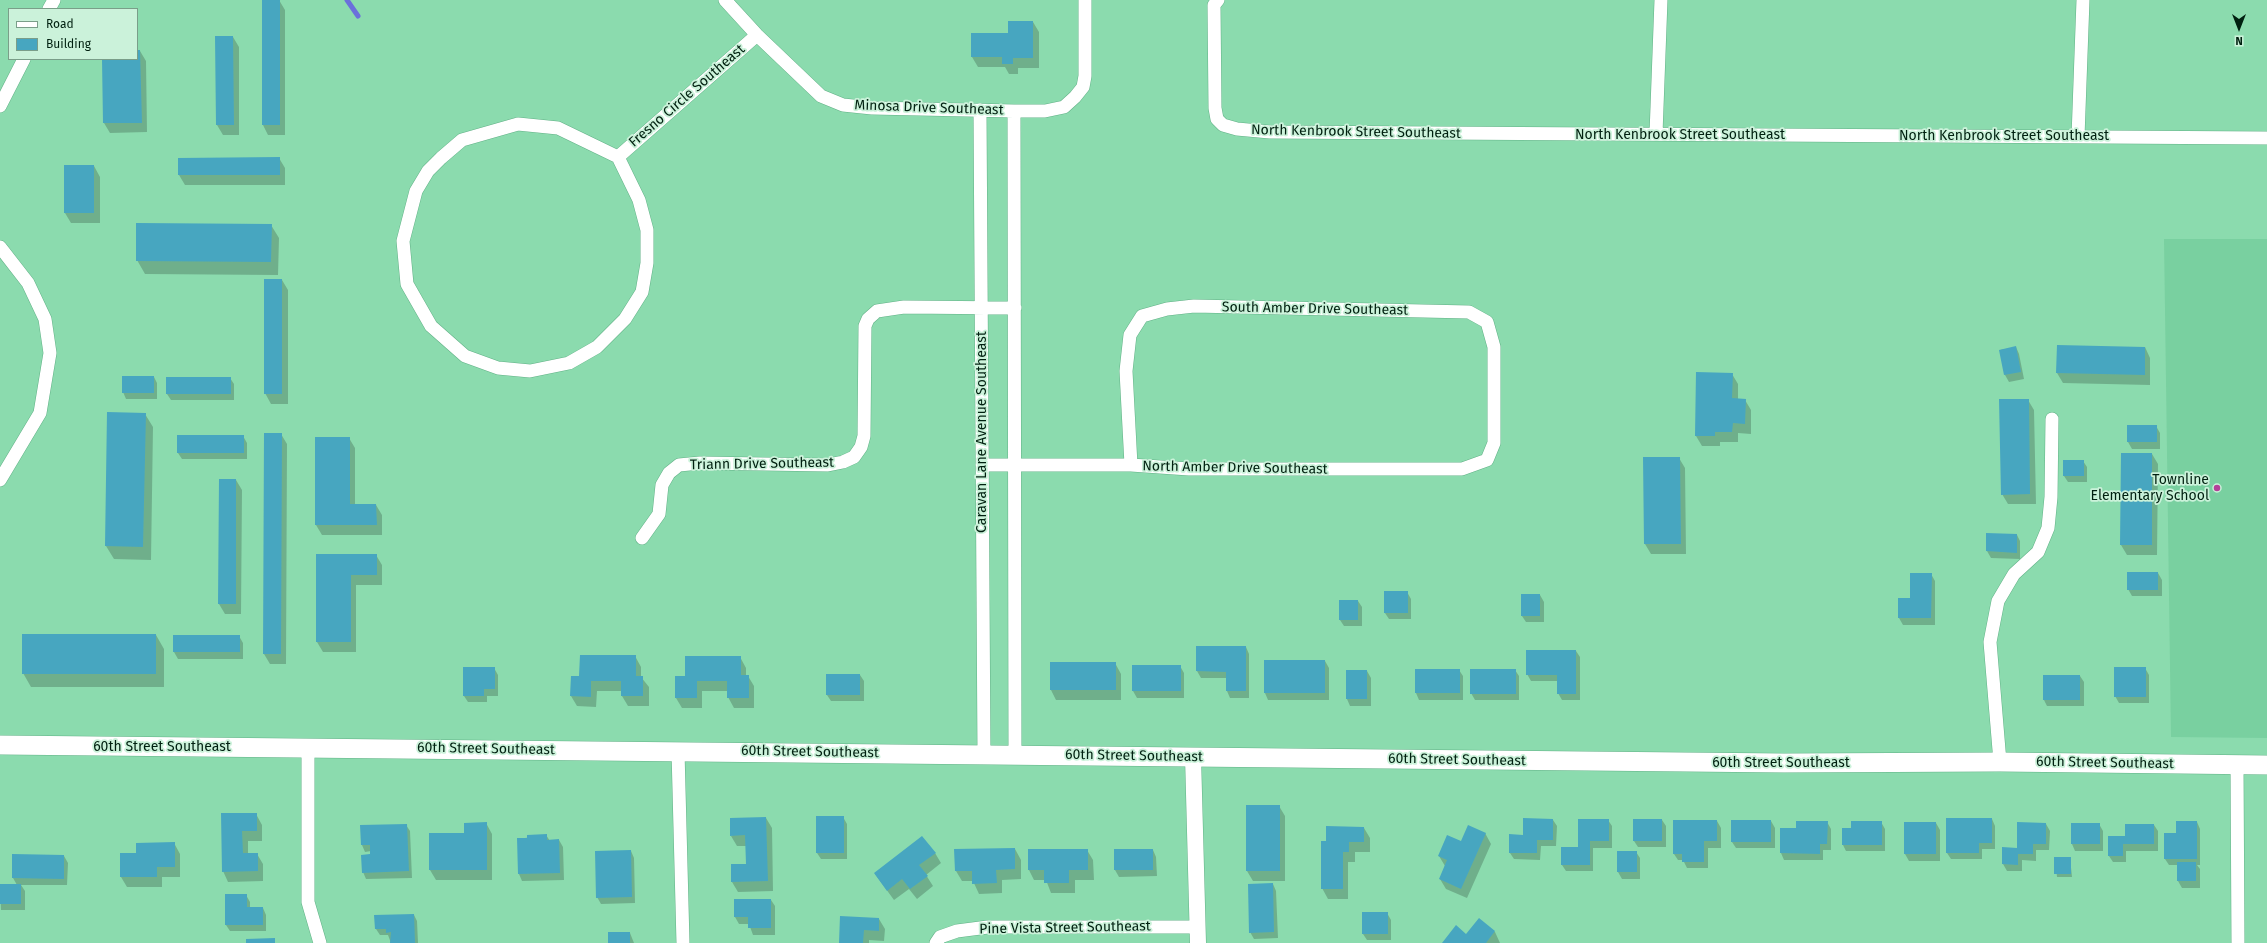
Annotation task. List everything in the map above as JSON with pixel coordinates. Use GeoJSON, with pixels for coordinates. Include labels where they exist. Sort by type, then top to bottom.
{"type":"FeatureCollection","features":[{"type":"Feature","properties":{"kind":"main road","name":"60th Street Southeast"},"geometry":{"type":"LineString","coordinates":[[0,745],[1015,754],[1784,764],[2000,762],[2267,765]]}},
{"type":"Feature","properties":{"kind":"street","name":"Minosa Drive Southeast"},"geometry":{"type":"LineString","coordinates":[[725,0],[757,35],[821,96],[844,105],[872,108],[1014,111],[1045,111],[1064,107],[1075,98],[1083,88],[1085,76],[1085,0]]}},
{"type":"Feature","properties":{"kind":"street","name":"North Kenbrook Street Southeast"},"geometry":{"type":"LineString","coordinates":[[1218,0],[1214,5],[1214,108],[1217,119],[1223,125],[1237,129],[1270,132],[2267,138]]}},
{"type":"Feature","properties":{"kind":"street"},"geometry":{"type":"LineString","coordinates":[[1656,134],[1661,0]]}},
{"type":"Feature","properties":{"kind":"street"},"geometry":{"type":"LineString","coordinates":[[2078,137],[2083,0]]}},
{"type":"Feature","properties":{"kind":"street","name":"Fresno Circle Southeast"},"geometry":{"type":"LineString","coordinates":[[618,157],[757,35]]}},
{"type":"Feature","properties":{"kind":"street"},"geometry":{"type":"LineString","coordinates":[[0,106],[23,60]]}},
{"type":"Feature","properties":{"kind":"street","name":"Caravan Lane Avenue Southeast"},"geometry":{"type":"LineString","coordinates":[[980,110],[984,754]]}},
{"type":"Feature","properties":{"kind":"street"},"geometry":{"type":"LineString","coordinates":[[1014,111],[1015,754]]}},
{"type":"Feature","properties":{"kind":"street","name":"Fresno Circle Southeast"},"geometry":{"type":"LineString","coordinates":[[518,124],[558,128],[618,157],[639,200],[647,230],[648,263],[642,292],[625,319],[597,347],[569,363],[556,366],[530,371],[498,368],[465,356],[431,326],[407,284],[403,241],[416,191],[428,171],[441,158],[462,140],[518,124]]}},
{"type":"Feature","properties":{"kind":"street"},"geometry":{"type":"LineString","coordinates":[[0,246],[5,250],[31,289],[45,319],[50,353],[40,413],[0,480]]}},
{"type":"Feature","properties":{"kind":"street","name":"South Amber Drive Southeast"},"geometry":{"type":"LineString","coordinates":[[1131,465],[1126,371],[1130,335],[1142,316],[1167,309],[1194,306],[1469,312],[1487,322],[1494,346],[1494,443],[1487,460]]}},
{"type":"Feature","properties":{"kind":"street","name":"Triann Drive Southeast"},"geometry":{"type":"LineString","coordinates":[[642,538],[659,514],[662,485],[669,473],[679,466],[700,464],[828,465],[843,462],[854,457],[861,447],[864,436],[865,326],[868,319],[877,312],[904,307],[1015,308]]}},
{"type":"Feature","properties":{"kind":"street"},"geometry":{"type":"LineString","coordinates":[[2000,762],[1990,642],[1998,601],[2014,574],[2038,552],[2048,528],[2052,419]]}},
{"type":"Feature","properties":{"kind":"street","name":"North Amber Drive Southeast"},"geometry":{"type":"LineString","coordinates":[[982,465],[1131,465],[1189,469],[1385,470],[1462,469],[1487,460]]}},
{"type":"Feature","properties":{"kind":"street"},"geometry":{"type":"LineString","coordinates":[[308,748],[308,902],[320,943]]}},
{"type":"Feature","properties":{"kind":"street"},"geometry":{"type":"LineString","coordinates":[[678,751],[683,943]]}},
{"type":"Feature","properties":{"kind":"street"},"geometry":{"type":"LineString","coordinates":[[1193,756],[1198,943]]}},
{"type":"Feature","properties":{"kind":"street"},"geometry":{"type":"LineString","coordinates":[[2237,764],[2238,943]]}},
{"type":"Feature","properties":{"kind":"street","name":"Pine Vista Street Southeast"},"geometry":{"type":"LineString","coordinates":[[936,943],[940,937],[957,930],[988,927],[1198,927]]}},
{"type":"Feature","properties":{"kind":"shaded area","name":"Townline Elementary School"},"geometry":{"type":"Polygon","coordinates":[[[2164,239],[2267,239],[2267,738],[2171,737],[2164,239]]]}},
{"type":"Feature","properties":{"kind":"building"},"geometry":{"type":"Polygon","coordinates":[[[262,0],[280,0],[280,125],[262,125],[262,0]]]}},
{"type":"Feature","properties":{"kind":"building"},"geometry":{"type":"Polygon","coordinates":[[[1008,21],[1033,21],[1033,58],[1013,58],[1013,64],[1002,64],[1002,57],[971,57],[971,33],[1008,33],[1008,21]]]}},
{"type":"Feature","properties":{"kind":"building"},"geometry":{"type":"Polygon","coordinates":[[[215,36],[233,36],[234,125],[216,125],[215,36]]]}},
{"type":"Feature","properties":{"kind":"building"},"geometry":{"type":"Polygon","coordinates":[[[138,50],[140,50],[142,123],[103,123],[102,60],[138,60],[138,50]]]}},
{"type":"Feature","properties":{"kind":"building"},"geometry":{"type":"Polygon","coordinates":[[[280,157],[280,175],[178,175],[178,158],[280,157]]]}},
{"type":"Feature","properties":{"kind":"building"},"geometry":{"type":"Polygon","coordinates":[[[64,165],[94,165],[94,213],[64,213],[64,165]]]}},
{"type":"Feature","properties":{"kind":"building"},"geometry":{"type":"Polygon","coordinates":[[[136,223],[272,224],[271,262],[136,261],[136,223]]]}},
{"type":"Feature","properties":{"kind":"building"},"geometry":{"type":"Polygon","coordinates":[[[264,279],[282,279],[282,394],[264,394],[264,279]]]}},
{"type":"Feature","properties":{"kind":"building"},"geometry":{"type":"Polygon","coordinates":[[[2057,345],[2145,347],[2145,375],[2056,373],[2057,345]]]}},
{"type":"Feature","properties":{"kind":"building"},"geometry":{"type":"Polygon","coordinates":[[[2016,346],[2021,372],[2004,375],[1999,350],[2016,346]]]}},
{"type":"Feature","properties":{"kind":"building"},"geometry":{"type":"Polygon","coordinates":[[[1696,372],[1733,373],[1732,398],[1746,399],[1745,424],[1733,423],[1732,432],[1715,432],[1715,436],[1695,436],[1696,372]]]}},
{"type":"Feature","properties":{"kind":"building"},"geometry":{"type":"Polygon","coordinates":[[[122,376],[154,376],[154,393],[122,393],[122,376]]]}},
{"type":"Feature","properties":{"kind":"building"},"geometry":{"type":"Polygon","coordinates":[[[166,377],[231,377],[231,394],[166,394],[166,377]]]}},
{"type":"Feature","properties":{"kind":"building"},"geometry":{"type":"Polygon","coordinates":[[[1999,399],[2029,399],[2030,494],[2001,495],[1999,399]]]}},
{"type":"Feature","properties":{"kind":"building"},"geometry":{"type":"Polygon","coordinates":[[[107,412],[146,413],[143,547],[105,546],[107,412]]]}},
{"type":"Feature","properties":{"kind":"building"},"geometry":{"type":"Polygon","coordinates":[[[2127,425],[2157,425],[2157,442],[2127,442],[2127,425]]]}},
{"type":"Feature","properties":{"kind":"building"},"geometry":{"type":"Polygon","coordinates":[[[264,433],[282,433],[281,654],[263,654],[264,433]]]}},
{"type":"Feature","properties":{"kind":"building"},"geometry":{"type":"Polygon","coordinates":[[[177,435],[244,435],[244,453],[177,453],[177,435]]]}},
{"type":"Feature","properties":{"kind":"building"},"geometry":{"type":"Polygon","coordinates":[[[315,437],[350,437],[350,504],[376,504],[377,525],[315,525],[315,437]]]}},
{"type":"Feature","properties":{"kind":"building"},"geometry":{"type":"Polygon","coordinates":[[[2121,453],[2152,453],[2152,545],[2120,545],[2121,453]]]}},
{"type":"Feature","properties":{"kind":"building"},"geometry":{"type":"Polygon","coordinates":[[[1643,457],[1680,457],[1681,544],[1644,544],[1643,457]]]}},
{"type":"Feature","properties":{"kind":"building"},"geometry":{"type":"Polygon","coordinates":[[[2063,460],[2084,460],[2084,476],[2063,476],[2063,460]]]}},
{"type":"Feature","properties":{"kind":"building"},"geometry":{"type":"Polygon","coordinates":[[[219,479],[236,479],[236,604],[218,604],[219,479]]]}},
{"type":"Feature","properties":{"kind":"building"},"geometry":{"type":"Polygon","coordinates":[[[1986,533],[2017,534],[2017,553],[1986,551],[1986,533]]]}},
{"type":"Feature","properties":{"kind":"building"},"geometry":{"type":"Polygon","coordinates":[[[316,554],[377,554],[377,575],[351,575],[351,642],[316,642],[316,554]]]}},
{"type":"Feature","properties":{"kind":"building"},"geometry":{"type":"Polygon","coordinates":[[[2127,572],[2158,572],[2158,590],[2127,590],[2127,572]]]}},
{"type":"Feature","properties":{"kind":"building"},"geometry":{"type":"Polygon","coordinates":[[[1910,573],[1932,573],[1931,618],[1898,618],[1898,598],[1910,598],[1910,573]]]}},
{"type":"Feature","properties":{"kind":"building"},"geometry":{"type":"Polygon","coordinates":[[[1384,591],[1408,591],[1408,613],[1384,613],[1384,591]]]}},
{"type":"Feature","properties":{"kind":"building"},"geometry":{"type":"Polygon","coordinates":[[[1521,594],[1540,594],[1540,616],[1521,616],[1521,594]]]}},
{"type":"Feature","properties":{"kind":"building"},"geometry":{"type":"Polygon","coordinates":[[[1339,600],[1358,600],[1358,620],[1339,620],[1339,600]]]}},
{"type":"Feature","properties":{"kind":"building"},"geometry":{"type":"Polygon","coordinates":[[[22,634],[156,634],[156,674],[22,674],[22,634]]]}},
{"type":"Feature","properties":{"kind":"building"},"geometry":{"type":"Polygon","coordinates":[[[173,635],[240,635],[240,652],[173,652],[173,635]]]}},
{"type":"Feature","properties":{"kind":"building"},"geometry":{"type":"Polygon","coordinates":[[[1196,646],[1246,646],[1246,691],[1226,691],[1226,672],[1196,671],[1196,646]]]}},
{"type":"Feature","properties":{"kind":"building"},"geometry":{"type":"Polygon","coordinates":[[[1526,650],[1576,650],[1576,694],[1557,694],[1557,675],[1526,675],[1526,650]]]}},
{"type":"Feature","properties":{"kind":"building"},"geometry":{"type":"Polygon","coordinates":[[[580,655],[636,655],[636,676],[643,676],[643,696],[621,696],[621,681],[591,681],[591,697],[570,696],[571,676],[579,676],[580,655]]]}},
{"type":"Feature","properties":{"kind":"building"},"geometry":{"type":"Polygon","coordinates":[[[685,656],[741,656],[741,675],[749,675],[749,698],[727,698],[727,681],[697,681],[697,698],[675,698],[675,676],[685,676],[685,656]]]}},
{"type":"Feature","properties":{"kind":"building"},"geometry":{"type":"Polygon","coordinates":[[[1264,660],[1325,660],[1325,693],[1264,693],[1264,660]]]}},
{"type":"Feature","properties":{"kind":"building"},"geometry":{"type":"Polygon","coordinates":[[[1050,662],[1116,662],[1116,690],[1050,690],[1050,662]]]}},
{"type":"Feature","properties":{"kind":"building"},"geometry":{"type":"Polygon","coordinates":[[[1132,665],[1181,665],[1181,691],[1132,691],[1132,665]]]}},
{"type":"Feature","properties":{"kind":"building"},"geometry":{"type":"Polygon","coordinates":[[[463,667],[495,667],[495,689],[484,689],[484,696],[463,696],[463,667]]]}},
{"type":"Feature","properties":{"kind":"building"},"geometry":{"type":"Polygon","coordinates":[[[2114,667],[2146,667],[2146,697],[2114,697],[2114,667]]]}},
{"type":"Feature","properties":{"kind":"building"},"geometry":{"type":"Polygon","coordinates":[[[1415,669],[1460,669],[1460,693],[1415,693],[1415,669]]]}},
{"type":"Feature","properties":{"kind":"building"},"geometry":{"type":"Polygon","coordinates":[[[1470,669],[1516,669],[1516,694],[1470,694],[1470,669]]]}},
{"type":"Feature","properties":{"kind":"building"},"geometry":{"type":"Polygon","coordinates":[[[1346,670],[1367,670],[1367,699],[1346,699],[1346,670]]]}},
{"type":"Feature","properties":{"kind":"building"},"geometry":{"type":"Polygon","coordinates":[[[826,674],[860,674],[860,695],[826,695],[826,674]]]}},
{"type":"Feature","properties":{"kind":"building"},"geometry":{"type":"Polygon","coordinates":[[[2043,675],[2080,675],[2080,700],[2043,700],[2043,675]]]}},
{"type":"Feature","properties":{"kind":"building"},"geometry":{"type":"Polygon","coordinates":[[[1246,805],[1280,805],[1280,871],[1246,871],[1246,805]]]}},
{"type":"Feature","properties":{"kind":"building"},"geometry":{"type":"Polygon","coordinates":[[[221,813],[257,813],[257,831],[242,831],[243,853],[258,853],[258,871],[222,872],[221,813]]]}},
{"type":"Feature","properties":{"kind":"building"},"geometry":{"type":"Polygon","coordinates":[[[816,816],[844,816],[844,853],[816,853],[816,816]]]}},
{"type":"Feature","properties":{"kind":"building"},"geometry":{"type":"Polygon","coordinates":[[[766,817],[768,881],[731,882],[731,864],[746,864],[745,835],[730,836],[730,818],[766,817]]]}},
{"type":"Feature","properties":{"kind":"building"},"geometry":{"type":"Polygon","coordinates":[[[1523,818],[1553,819],[1553,840],[1537,840],[1537,853],[1509,853],[1509,834],[1523,835],[1523,818]]]}},
{"type":"Feature","properties":{"kind":"building"},"geometry":{"type":"Polygon","coordinates":[[[1946,818],[1992,818],[1992,843],[1979,843],[1979,853],[1946,853],[1946,818]]]}},
{"type":"Feature","properties":{"kind":"building"},"geometry":{"type":"Polygon","coordinates":[[[1578,819],[1609,819],[1609,841],[1590,841],[1590,865],[1561,865],[1561,847],[1578,847],[1578,819]]]}},
{"type":"Feature","properties":{"kind":"building"},"geometry":{"type":"Polygon","coordinates":[[[1633,819],[1662,819],[1662,841],[1633,841],[1633,819]]]}},
{"type":"Feature","properties":{"kind":"building"},"geometry":{"type":"Polygon","coordinates":[[[1673,820],[1717,820],[1717,841],[1704,841],[1704,862],[1682,862],[1682,854],[1673,854],[1673,820]]]}},
{"type":"Feature","properties":{"kind":"building"},"geometry":{"type":"Polygon","coordinates":[[[1731,820],[1771,820],[1771,842],[1731,842],[1731,820]]]}},
{"type":"Feature","properties":{"kind":"building"},"geometry":{"type":"Polygon","coordinates":[[[1796,821],[1828,821],[1827,844],[1820,844],[1820,854],[1780,853],[1780,828],[1796,828],[1796,821]]]}},
{"type":"Feature","properties":{"kind":"building"},"geometry":{"type":"Polygon","coordinates":[[[1851,821],[1882,821],[1882,845],[1842,845],[1842,828],[1851,828],[1851,821]]]}},
{"type":"Feature","properties":{"kind":"building"},"geometry":{"type":"Polygon","coordinates":[[[2176,821],[2197,821],[2197,859],[2164,859],[2164,833],[2176,833],[2176,821]]]}},
{"type":"Feature","properties":{"kind":"building"},"geometry":{"type":"Polygon","coordinates":[[[487,822],[487,870],[429,870],[429,833],[464,833],[464,823],[487,822]]]}},
{"type":"Feature","properties":{"kind":"building"},"geometry":{"type":"Polygon","coordinates":[[[1904,822],[1936,822],[1936,854],[1904,854],[1904,822]]]}},
{"type":"Feature","properties":{"kind":"building"},"geometry":{"type":"Polygon","coordinates":[[[2017,822],[2046,823],[2046,844],[2033,844],[2033,854],[2018,854],[2018,865],[2002,864],[2002,847],[2017,848],[2017,822]]]}},
{"type":"Feature","properties":{"kind":"building"},"geometry":{"type":"Polygon","coordinates":[[[2071,823],[2100,823],[2100,844],[2071,844],[2071,823]]]}},
{"type":"Feature","properties":{"kind":"building"},"geometry":{"type":"Polygon","coordinates":[[[407,824],[409,871],[362,873],[361,855],[370,854],[370,845],[361,845],[360,825],[407,824]]]}},
{"type":"Feature","properties":{"kind":"building"},"geometry":{"type":"Polygon","coordinates":[[[2125,824],[2154,824],[2154,844],[2123,844],[2123,856],[2108,856],[2108,836],[2125,836],[2125,824]]]}},
{"type":"Feature","properties":{"kind":"building"},"geometry":{"type":"Polygon","coordinates":[[[1468,825],[1486,833],[1461,889],[1439,879],[1447,860],[1438,856],[1447,835],[1461,841],[1468,825]]]}},
{"type":"Feature","properties":{"kind":"building"},"geometry":{"type":"Polygon","coordinates":[[[1326,826],[1364,827],[1364,842],[1349,842],[1349,852],[1343,852],[1343,889],[1321,889],[1321,841],[1326,841],[1326,826]]]}},
{"type":"Feature","properties":{"kind":"building"},"geometry":{"type":"Polygon","coordinates":[[[547,834],[547,840],[559,839],[560,873],[518,874],[517,838],[527,838],[527,835],[547,834]]]}},
{"type":"Feature","properties":{"kind":"building"},"geometry":{"type":"Polygon","coordinates":[[[922,836],[936,853],[919,865],[928,876],[910,889],[902,879],[887,891],[874,873],[922,836]]]}},
{"type":"Feature","properties":{"kind":"building"},"geometry":{"type":"Polygon","coordinates":[[[175,842],[175,867],[157,867],[157,877],[120,877],[120,853],[136,853],[136,843],[175,842]]]}},
{"type":"Feature","properties":{"kind":"building"},"geometry":{"type":"Polygon","coordinates":[[[1015,848],[1015,869],[996,870],[997,883],[972,884],[972,871],[955,871],[954,849],[1015,848]]]}},
{"type":"Feature","properties":{"kind":"building"},"geometry":{"type":"Polygon","coordinates":[[[1028,849],[1088,849],[1088,870],[1069,870],[1069,883],[1044,883],[1044,870],[1028,870],[1028,849]]]}},
{"type":"Feature","properties":{"kind":"building"},"geometry":{"type":"Polygon","coordinates":[[[1114,849],[1153,849],[1153,870],[1114,870],[1114,849]]]}},
{"type":"Feature","properties":{"kind":"building"},"geometry":{"type":"Polygon","coordinates":[[[631,850],[632,897],[596,898],[595,851],[631,850]]]}},
{"type":"Feature","properties":{"kind":"building"},"geometry":{"type":"Polygon","coordinates":[[[1617,851],[1637,851],[1637,872],[1617,872],[1617,851]]]}},
{"type":"Feature","properties":{"kind":"building"},"geometry":{"type":"Polygon","coordinates":[[[12,854],[64,855],[64,879],[12,878],[12,854]]]}},
{"type":"Feature","properties":{"kind":"building"},"geometry":{"type":"Polygon","coordinates":[[[2054,857],[2071,857],[2071,874],[2054,874],[2054,857]]]}},
{"type":"Feature","properties":{"kind":"building"},"geometry":{"type":"Polygon","coordinates":[[[2177,862],[2196,862],[2196,881],[2177,881],[2177,862]]]}},
{"type":"Feature","properties":{"kind":"building"},"geometry":{"type":"Polygon","coordinates":[[[1273,883],[1274,932],[1249,933],[1248,884],[1273,883]]]}},
{"type":"Feature","properties":{"kind":"building"},"geometry":{"type":"Polygon","coordinates":[[[0,884],[21,884],[21,904],[0,904],[0,884]]]}},
{"type":"Feature","properties":{"kind":"building"},"geometry":{"type":"Polygon","coordinates":[[[225,894],[247,894],[247,907],[263,907],[263,925],[225,925],[225,894]]]}},
{"type":"Feature","properties":{"kind":"building"},"geometry":{"type":"Polygon","coordinates":[[[734,899],[771,899],[771,928],[748,928],[748,917],[734,917],[734,899]]]}},
{"type":"Feature","properties":{"kind":"building"},"geometry":{"type":"Polygon","coordinates":[[[1362,912],[1388,912],[1388,934],[1362,934],[1362,912]]]}},
{"type":"Feature","properties":{"kind":"building"},"geometry":{"type":"Polygon","coordinates":[[[414,914],[415,943],[390,943],[391,932],[386,933],[386,929],[375,929],[374,915],[414,914]]]}},
{"type":"Feature","properties":{"kind":"building"},"geometry":{"type":"Polygon","coordinates":[[[840,916],[879,918],[879,931],[864,930],[863,943],[839,943],[840,916]]]}},
{"type":"Feature","properties":{"kind":"building"},"geometry":{"type":"Polygon","coordinates":[[[1479,918],[1495,931],[1486,943],[1442,943],[1456,925],[1466,934],[1479,918]]]}},
{"type":"Feature","properties":{"kind":"building"},"geometry":{"type":"Polygon","coordinates":[[[608,932],[630,932],[630,943],[608,943],[608,932]]]}},
{"type":"Feature","properties":{"kind":"building"},"geometry":{"type":"Polygon","coordinates":[[[275,938],[275,943],[246,943],[246,939],[275,938]]]}},
{"type":"Feature","properties":{"kind":"waterway"},"geometry":{"type":"LineString","coordinates":[[347,0],[358,16]]}},
{"type":"Feature","properties":{"kind":"place","name":"Townline Elementary School"},"geometry":{"type":"Point","coordinates":[2217,488]}}]}
